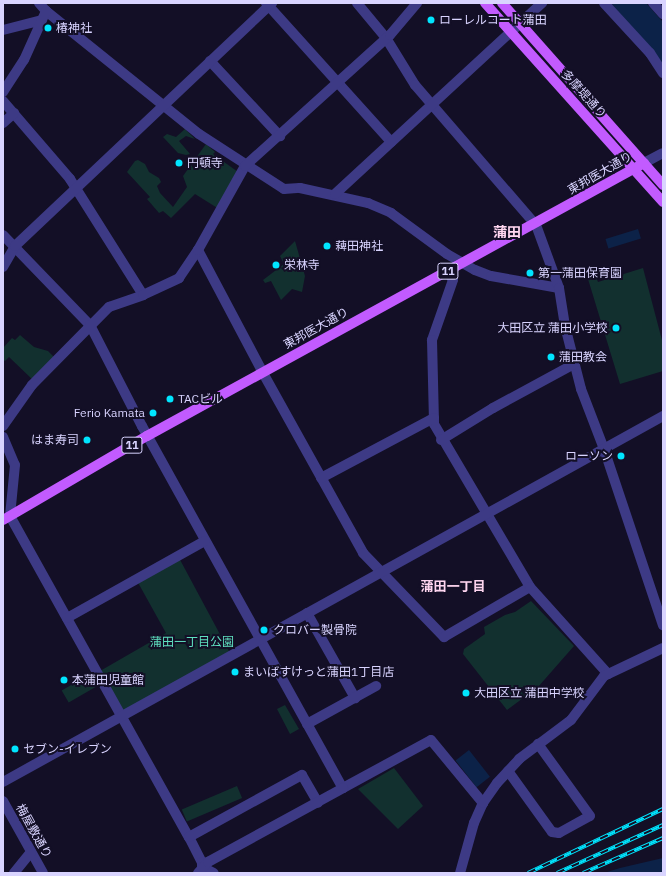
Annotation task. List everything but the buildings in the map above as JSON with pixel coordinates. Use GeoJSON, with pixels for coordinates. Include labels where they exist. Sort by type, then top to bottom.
{"type":"FeatureCollection","features":[{"type":"Feature","properties":{"kind":"main road","name":"多摩堤通り"},"geometry":{"type":"LineString","coordinates":[[485,3],[663,202]]}},
{"type":"Feature","properties":{"kind":"main road","name":"多摩堤通り"},"geometry":{"type":"LineString","coordinates":[[502,3],[663,185]]}},
{"type":"Feature","properties":{"kind":"main road","name":"東邦医大通り"},"geometry":{"type":"LineString","coordinates":[[6,518],[147,436],[448,271],[536,225],[644,163]]}},
{"type":"Feature","properties":{"kind":"street"},"geometry":{"type":"LineString","coordinates":[[357,3],[386,38],[409,77],[536,225],[558,288],[574,364],[604,448],[663,625]]}},
{"type":"Feature","properties":{"kind":"street"},"geometry":{"type":"LineString","coordinates":[[3,426],[32,385],[55,364],[90,325],[109,307],[143,295],[178,278],[198,250],[245,166],[280,136],[386,38],[417,3]]}},
{"type":"Feature","properties":{"kind":"street"},"geometry":{"type":"LineString","coordinates":[[335,194],[512,33],[542,3]]}},
{"type":"Feature","properties":{"kind":"street"},"geometry":{"type":"LineString","coordinates":[[604,3],[650,53],[663,73]]}},
{"type":"Feature","properties":{"kind":"street"},"geometry":{"type":"LineString","coordinates":[[653,3],[663,14]]}},
{"type":"Feature","properties":{"kind":"street"},"geometry":{"type":"LineString","coordinates":[[3,267],[15,246],[76,189],[162,104],[210,61],[269,4],[391,142]]}},
{"type":"Feature","properties":{"kind":"street"},"geometry":{"type":"LineString","coordinates":[[3,30],[42,8]]}},
{"type":"Feature","properties":{"kind":"street"},"geometry":{"type":"LineString","coordinates":[[3,92],[24,60],[42,8]]}},
{"type":"Feature","properties":{"kind":"street"},"geometry":{"type":"LineString","coordinates":[[42,8],[199,134],[245,166],[284,189],[300,188],[335,194],[368,203],[391,214],[464,263],[491,276],[558,288]]}},
{"type":"Feature","properties":{"kind":"street"},"geometry":{"type":"LineString","coordinates":[[210,61],[280,136]]}},
{"type":"Feature","properties":{"kind":"street"},"geometry":{"type":"LineString","coordinates":[[3,101],[59,163],[143,295]]}},
{"type":"Feature","properties":{"kind":"street"},"geometry":{"type":"LineString","coordinates":[[3,123],[14,113]]}},
{"type":"Feature","properties":{"kind":"street"},"geometry":{"type":"LineString","coordinates":[[644,163],[663,153]]}},
{"type":"Feature","properties":{"kind":"street"},"geometry":{"type":"LineString","coordinates":[[3,235],[90,325],[147,436],[343,788]]}},
{"type":"Feature","properties":{"kind":"street"},"geometry":{"type":"LineString","coordinates":[[198,250],[263,373],[363,553],[444,637],[530,587]]}},
{"type":"Feature","properties":{"kind":"street"},"geometry":{"type":"LineString","coordinates":[[448,271],[453,280],[432,340],[434,418],[441,440],[487,513],[530,587],[608,674]]}},
{"type":"Feature","properties":{"kind":"street"},"geometry":{"type":"LineString","coordinates":[[441,440],[492,408],[574,364]]}},
{"type":"Feature","properties":{"kind":"street"},"geometry":{"type":"LineString","coordinates":[[3,782],[663,416]]}},
{"type":"Feature","properties":{"kind":"street"},"geometry":{"type":"LineString","coordinates":[[321,478],[434,418]]}},
{"type":"Feature","properties":{"kind":"street"},"geometry":{"type":"LineString","coordinates":[[3,437],[15,465],[6,518],[67,618],[202,862],[200,870]]}},
{"type":"Feature","properties":{"kind":"street"},"geometry":{"type":"LineString","coordinates":[[67,618],[205,541]]}},
{"type":"Feature","properties":{"kind":"street"},"geometry":{"type":"LineString","coordinates":[[308,613],[354,698]]}},
{"type":"Feature","properties":{"kind":"street"},"geometry":{"type":"LineString","coordinates":[[460,871],[467,844],[482,803],[508,771],[538,744],[571,720],[597,683],[608,674],[663,648]]}},
{"type":"Feature","properties":{"kind":"street"},"geometry":{"type":"LineString","coordinates":[[307,724],[376,686]]}},
{"type":"Feature","properties":{"kind":"street"},"geometry":{"type":"LineString","coordinates":[[200,870],[343,788],[431,740],[482,803]]}},
{"type":"Feature","properties":{"kind":"street"},"geometry":{"type":"LineString","coordinates":[[508,771],[552,832],[559,833],[590,816],[538,744]]}},
{"type":"Feature","properties":{"kind":"street"},"geometry":{"type":"LineString","coordinates":[[188,838],[302,775],[318,803]]}},
{"type":"Feature","properties":{"kind":"street","name":"梅屋敷通り"},"geometry":{"type":"LineString","coordinates":[[3,801],[43,873]]}},
{"type":"Feature","properties":{"kind":"street"},"geometry":{"type":"LineString","coordinates":[[14,873],[31,852]]}},
{"type":"Feature","properties":{"kind":"street"},"geometry":{"type":"LineString","coordinates":[[200,870],[214,873]]}},
{"type":"Feature","properties":{"kind":"green space"},"geometry":{"type":"Polygon","coordinates":[[[185,129],[195,139],[186,136],[179,141],[190,154],[186,155],[178,153],[163,137],[167,134],[176,137],[185,129]]]}},
{"type":"Feature","properties":{"kind":"green space"},"geometry":{"type":"Polygon","coordinates":[[[206,144],[215,152],[213,154],[238,172],[219,209],[195,194],[171,218],[163,211],[159,213],[147,199],[150,197],[127,172],[135,161],[138,160],[145,164],[149,172],[159,178],[161,182],[157,186],[160,193],[173,207],[187,187],[183,176],[206,144]]]}},
{"type":"Feature","properties":{"kind":"green space"},"geometry":{"type":"Polygon","coordinates":[[[295,241],[305,276],[302,292],[292,289],[281,300],[271,281],[265,283],[263,280],[284,264],[280,256],[295,241]]]}},
{"type":"Feature","properties":{"kind":"green space"},"geometry":{"type":"Polygon","coordinates":[[[643,268],[663,344],[663,371],[620,384],[588,279],[596,276],[598,282],[643,268]]]}},
{"type":"Feature","properties":{"kind":"green space"},"geometry":{"type":"Polygon","coordinates":[[[20,335],[34,347],[48,351],[55,358],[34,381],[9,357],[5,361],[3,360],[3,348],[12,338],[15,340],[20,335]]]}},
{"type":"Feature","properties":{"kind":"green space","name":"蒲田一丁目公園"},"geometry":{"type":"Polygon","coordinates":[[[178,556],[230,653],[126,711],[121,709],[100,671],[166,633],[136,579],[178,556]]]}},
{"type":"Feature","properties":{"kind":"green space"},"geometry":{"type":"Polygon","coordinates":[[[531,601],[574,646],[538,687],[507,710],[463,654],[464,649],[485,634],[484,627],[505,615],[515,612],[531,601]]]}},
{"type":"Feature","properties":{"kind":"green space"},"geometry":{"type":"Polygon","coordinates":[[[92,673],[99,685],[69,703],[62,690],[92,673]]]}},
{"type":"Feature","properties":{"kind":"green space"},"geometry":{"type":"Polygon","coordinates":[[[285,705],[299,729],[290,734],[277,709],[285,705]]]}},
{"type":"Feature","properties":{"kind":"green space"},"geometry":{"type":"Polygon","coordinates":[[[394,768],[423,806],[398,829],[358,789],[394,768]]]}},
{"type":"Feature","properties":{"kind":"green space"},"geometry":{"type":"Polygon","coordinates":[[[237,786],[242,798],[187,821],[182,809],[237,786]]]}},
{"type":"Feature","properties":{"kind":"water"},"geometry":{"type":"Polygon","coordinates":[[[611,3],[646,3],[663,22],[663,64],[611,3]]]}},
{"type":"Feature","properties":{"kind":"water"},"geometry":{"type":"Polygon","coordinates":[[[638,229],[641,239],[608,249],[605,239],[638,229]]]}},
{"type":"Feature","properties":{"kind":"water"},"geometry":{"type":"Polygon","coordinates":[[[469,750],[490,777],[477,787],[456,760],[469,750]]]}},
{"type":"Feature","properties":{"kind":"water"},"geometry":{"type":"Polygon","coordinates":[[[663,858],[663,873],[604,873],[620,868],[663,858]]]}},
{"type":"Feature","properties":{"kind":"railway"},"geometry":{"type":"LineString","coordinates":[[528,873],[663,809]]}},
{"type":"Feature","properties":{"kind":"railway"},"geometry":{"type":"LineString","coordinates":[[557,873],[663,825]]}},
{"type":"Feature","properties":{"kind":"railway"},"geometry":{"type":"LineString","coordinates":[[583,873],[663,838]]}},
{"type":"Feature","properties":{"kind":"place","name":"ローレルコート蒲田"},"geometry":{"type":"Point","coordinates":[431,20]}},
{"type":"Feature","properties":{"kind":"place","name":"椿神社"},"geometry":{"type":"Point","coordinates":[48,28]}},
{"type":"Feature","properties":{"kind":"place","name":"円頓寺"},"geometry":{"type":"Point","coordinates":[179,163]}},
{"type":"Feature","properties":{"kind":"place","name":"薭田神社"},"geometry":{"type":"Point","coordinates":[327,246]}},
{"type":"Feature","properties":{"kind":"place","name":"栄林寺"},"geometry":{"type":"Point","coordinates":[276,265]}},
{"type":"Feature","properties":{"kind":"place","name":"第一蒲田保育園"},"geometry":{"type":"Point","coordinates":[530,273]}},
{"type":"Feature","properties":{"kind":"place","name":"大田区立 蒲田小学校"},"geometry":{"type":"Point","coordinates":[616,328]}},
{"type":"Feature","properties":{"kind":"place","name":"蒲田教会"},"geometry":{"type":"Point","coordinates":[551,357]}},
{"type":"Feature","properties":{"kind":"place","name":"TACビル"},"geometry":{"type":"Point","coordinates":[170,399]}},
{"type":"Feature","properties":{"kind":"place","name":"Ferio Kamata"},"geometry":{"type":"Point","coordinates":[153,413]}},
{"type":"Feature","properties":{"kind":"place","name":"はま寿司"},"geometry":{"type":"Point","coordinates":[87,440]}},
{"type":"Feature","properties":{"kind":"place","name":"ローソン"},"geometry":{"type":"Point","coordinates":[621,456]}},
{"type":"Feature","properties":{"kind":"place","name":"クロバー製骨院"},"geometry":{"type":"Point","coordinates":[264,630]}},
{"type":"Feature","properties":{"kind":"place","name":"まいばすけっと蒲田1丁目店"},"geometry":{"type":"Point","coordinates":[235,672]}},
{"type":"Feature","properties":{"kind":"place","name":"本蒲田児童館"},"geometry":{"type":"Point","coordinates":[64,680]}},
{"type":"Feature","properties":{"kind":"place","name":"大田区立 蒲田中学校"},"geometry":{"type":"Point","coordinates":[466,693]}},
{"type":"Feature","properties":{"kind":"place","name":"セブン-イレブン"},"geometry":{"type":"Point","coordinates":[15,749]}},
{"type":"Feature","properties":{"kind":"district","name":"蒲田"},"geometry":{"type":"Point","coordinates":[507,232]}},
{"type":"Feature","properties":{"kind":"district","name":"蒲田一丁目"},"geometry":{"type":"Point","coordinates":[453,587]}}]}
